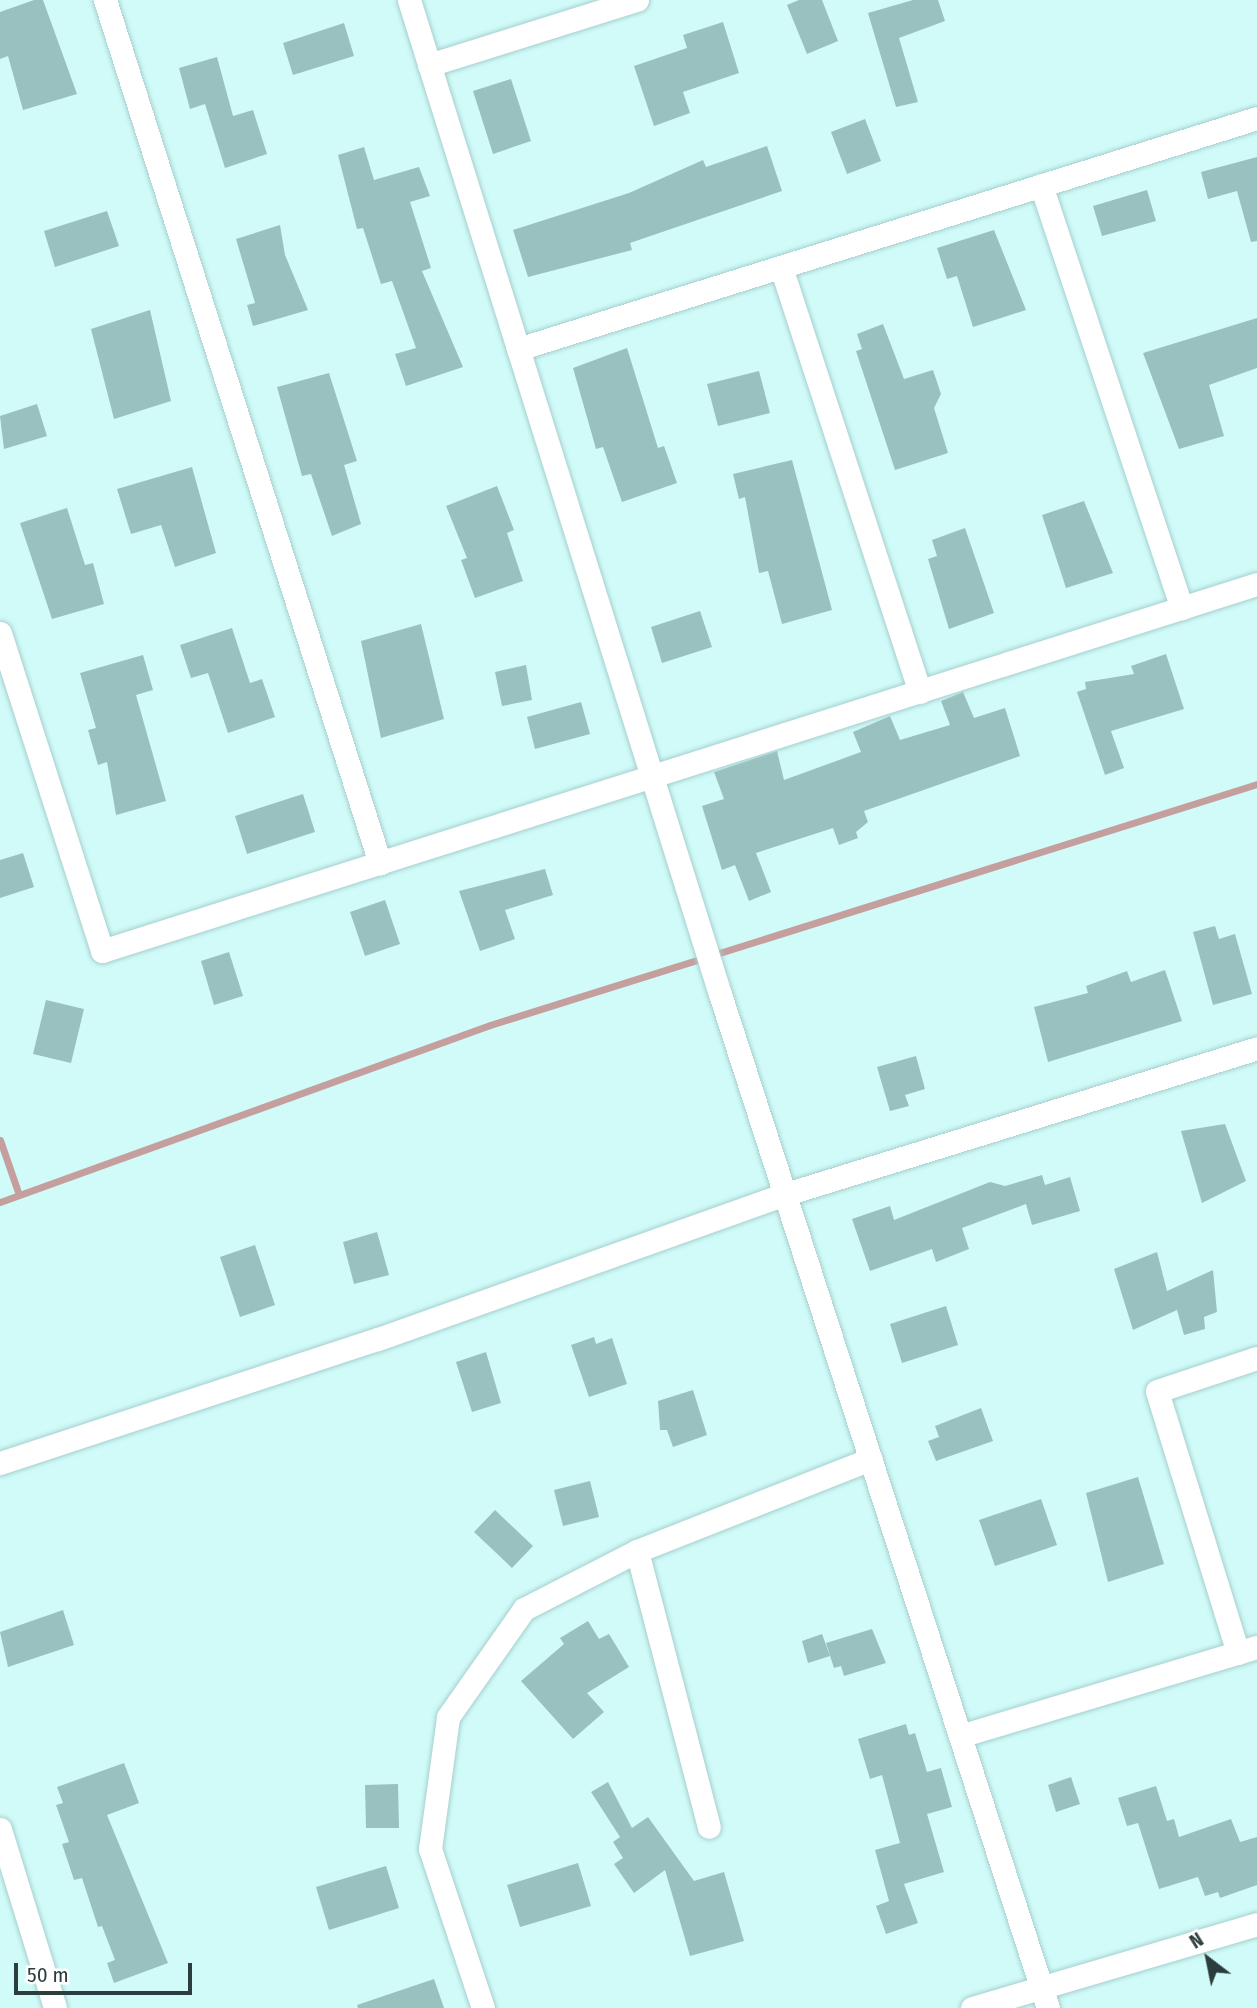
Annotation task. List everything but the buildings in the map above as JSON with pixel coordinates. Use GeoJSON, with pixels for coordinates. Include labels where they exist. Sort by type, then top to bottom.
{"type":"FeatureCollection","features":[{"type":"Feature","properties":{"kind":"street"},"geometry":{"type":"LineString","coordinates":[[105,0],[380,863]]}},
{"type":"Feature","properties":{"kind":"street"},"geometry":{"type":"LineString","coordinates":[[409,0],[652,776],[1044,1998]]}},
{"type":"Feature","properties":{"kind":"street"},"geometry":{"type":"LineString","coordinates":[[429,65],[637,0]]}},
{"type":"Feature","properties":{"kind":"street"},"geometry":{"type":"LineString","coordinates":[[518,349],[1257,118]]}},
{"type":"Feature","properties":{"kind":"street"},"geometry":{"type":"LineString","coordinates":[[1041,185],[1182,608]]}},
{"type":"Feature","properties":{"kind":"street"},"geometry":{"type":"LineString","coordinates":[[781,267],[920,692]]}},
{"type":"Feature","properties":{"kind":"street"},"geometry":{"type":"LineString","coordinates":[[0,633],[102,951],[1257,584]]}},
{"type":"Feature","properties":{"kind":"street"},"geometry":{"type":"LineString","coordinates":[[0,1463],[378,1339],[786,1194],[1257,1048]]}},
{"type":"Feature","properties":{"kind":"street"},"geometry":{"type":"LineString","coordinates":[[960,1737],[1247,1650],[1157,1391],[1257,1358]]}},
{"type":"Feature","properties":{"kind":"street"},"geometry":{"type":"LineString","coordinates":[[483,2008],[430,1849],[448,1717],[524,1609],[637,1551],[871,1459]]}},
{"type":"Feature","properties":{"kind":"street"},"geometry":{"type":"LineString","coordinates":[[637,1551],[709,1827]]}},
{"type":"Feature","properties":{"kind":"street"},"geometry":{"type":"LineString","coordinates":[[0,1829],[55,2008]]}},
{"type":"Feature","properties":{"kind":"street"},"geometry":{"type":"LineString","coordinates":[[972,2008],[1044,1998],[1257,1924]]}},
{"type":"Feature","properties":{"kind":"waterway"},"geometry":{"type":"LineString","coordinates":[[0,1202],[490,1025],[1257,784]]}},
{"type":"Feature","properties":{"kind":"waterway"},"geometry":{"type":"LineString","coordinates":[[0,1140],[19,1195]]}}]}
